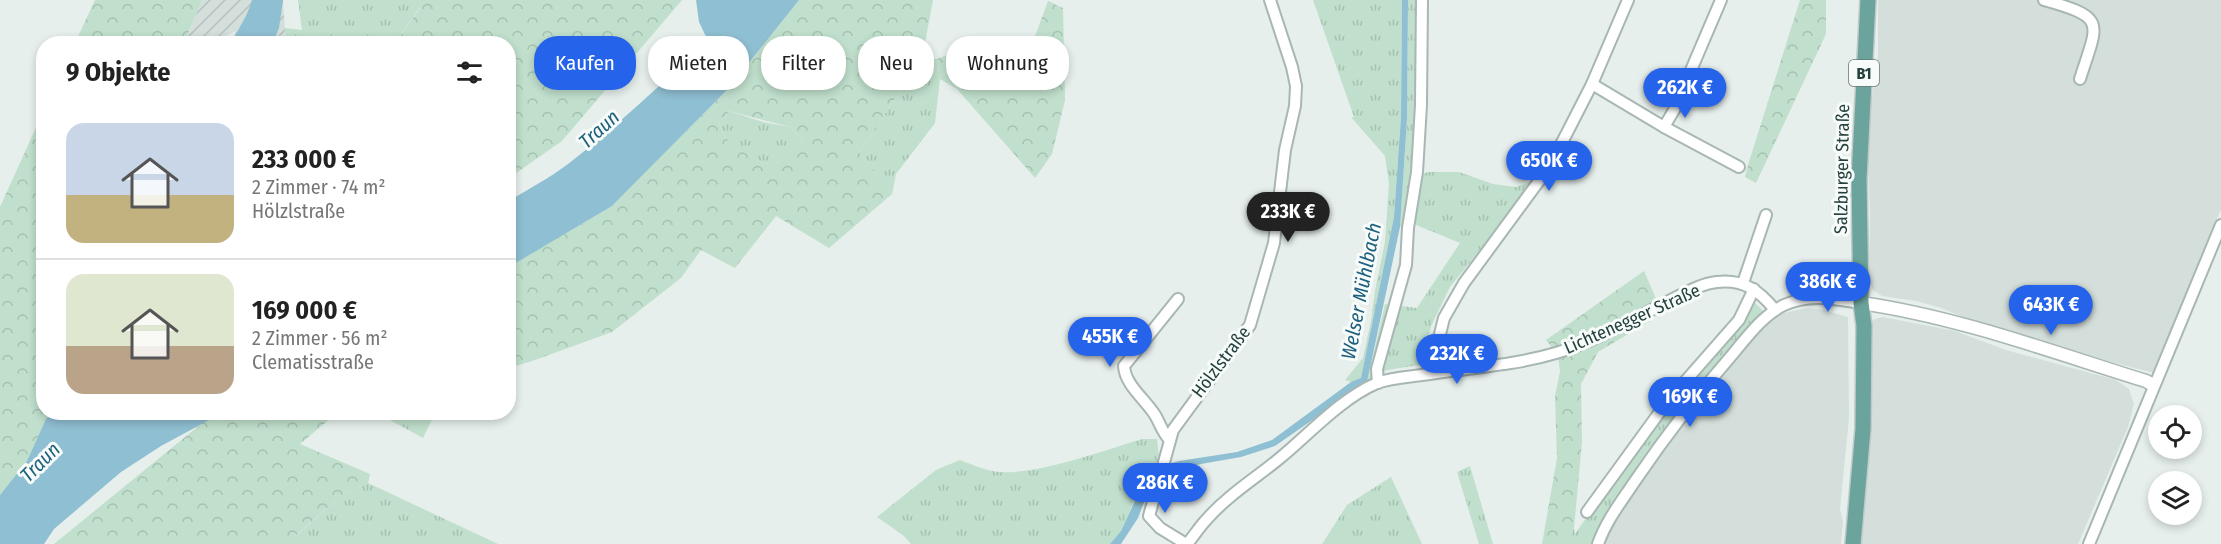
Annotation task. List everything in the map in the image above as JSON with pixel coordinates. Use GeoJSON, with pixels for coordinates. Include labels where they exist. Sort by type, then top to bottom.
{"type":"FeatureCollection","features":[{"type":"Feature","properties":{"kind":"main road","name":"Salzburger Straße"},"geometry":{"type":"LineString","coordinates":[[1854,544],[1863,429],[1864,326],[1861,303],[1860,146],[1868,0]]}},
{"type":"Feature","properties":{"kind":"main road","name":"Salzburger Straße"},"geometry":{"type":"LineString","coordinates":[[1845,544],[1854,441],[1855,328],[1861,303]]}},
{"type":"Feature","properties":{"kind":"street","name":"Hölzlstraße"},"geometry":{"type":"LineString","coordinates":[[1187,544],[1160,528],[1149,516],[1169,440],[1178,420],[1250,325],[1274,243],[1285,150],[1295,106],[1296,86],[1270,0]]}},
{"type":"Feature","properties":{"kind":"street"},"geometry":{"type":"LineString","coordinates":[[1378,383],[1377,369],[1406,265],[1408,228],[1417,172],[1422,0]]}},
{"type":"Feature","properties":{"kind":"street"},"geometry":{"type":"LineString","coordinates":[[1442,372],[1438,342],[1444,318],[1469,276],[1550,166],[1592,84],[1628,0]]}},
{"type":"Feature","properties":{"kind":"street"},"geometry":{"type":"LineString","coordinates":[[1664,127],[1674,110],[1721,0]]}},
{"type":"Feature","properties":{"kind":"street"},"geometry":{"type":"LineString","coordinates":[[2044,0],[2086,15],[2093,22],[2095,32],[2080,79]]}},
{"type":"Feature","properties":{"kind":"street"},"geometry":{"type":"LineString","coordinates":[[1592,84],[1664,127],[1739,167]]}},
{"type":"Feature","properties":{"kind":"street"},"geometry":{"type":"LineString","coordinates":[[1743,283],[1766,215]]}},
{"type":"Feature","properties":{"kind":"street"},"geometry":{"type":"LineString","coordinates":[[2089,544],[2221,225]]}},
{"type":"Feature","properties":{"kind":"street","name":"Lichtenegger Straße"},"geometry":{"type":"LineString","coordinates":[[1187,544],[1206,519],[1229,498],[1280,458],[1313,428],[1378,383],[1442,372],[1515,364],[1557,353],[1592,339],[1688,291],[1715,282],[1743,283],[1754,289],[1775,310]]}},
{"type":"Feature","properties":{"kind":"street"},"geometry":{"type":"LineString","coordinates":[[1587,512],[1667,402],[1738,320],[1754,289]]}},
{"type":"Feature","properties":{"kind":"street"},"geometry":{"type":"LineString","coordinates":[[1598,544],[1608,520],[1666,435],[1755,329],[1775,310],[1795,300],[1814,297],[1861,303],[1950,321],[2154,385]]}},
{"type":"Feature","properties":{"kind":"street"},"geometry":{"type":"LineString","coordinates":[[1169,440],[1163,434],[1155,414],[1128,380],[1124,366],[1178,299]]}},
{"type":"Feature","properties":{"kind":"shaded area"},"geometry":{"type":"Polygon","coordinates":[[[202,0],[283,0],[286,36],[234,36],[236,31],[226,36],[187,36],[202,0]]]}},
{"type":"Feature","properties":{"kind":"shaded area"},"geometry":{"type":"Polygon","coordinates":[[[1878,0],[2221,0],[2221,209],[2154,373],[2011,336],[1941,308],[1916,301],[1882,296],[1873,290],[1869,279],[1868,167],[1869,122],[1878,55],[1878,0]]]}},
{"type":"Feature","properties":{"kind":"shaded area"},"geometry":{"type":"Polygon","coordinates":[[[1808,308],[1848,317],[1849,418],[1840,509],[1843,522],[1841,544],[1602,544],[1626,500],[1705,392],[1766,323],[1783,313],[1808,308]]]}},
{"type":"Feature","properties":{"kind":"shaded area"},"geometry":{"type":"Polygon","coordinates":[[[1883,317],[1955,331],[2006,350],[2116,380],[2129,389],[2134,404],[2128,427],[2078,544],[1858,544],[1870,323],[1883,317]]]}},
{"type":"Feature","properties":{"kind":"green space"},"geometry":{"type":"Polygon","coordinates":[[[95,0],[202,0],[187,36],[78,36],[95,0]]]}},
{"type":"Feature","properties":{"kind":"green space"},"geometry":{"type":"Polygon","coordinates":[[[298,0],[411,0],[420,7],[400,36],[286,36],[285,28],[302,30],[298,0]]]}},
{"type":"Feature","properties":{"kind":"green space"},"geometry":{"type":"Polygon","coordinates":[[[411,0],[682,0],[651,36],[648,36],[648,40],[636,54],[636,36],[534,36],[534,90],[605,90],[562,141],[516,173],[516,36],[400,36],[420,8],[411,0]]]}},
{"type":"Feature","properties":{"kind":"green space"},"geometry":{"type":"Polygon","coordinates":[[[799,0],[933,0],[926,36],[858,36],[858,90],[901,90],[859,152],[892,194],[829,248],[776,216],[735,268],[701,250],[681,278],[612,332],[516,366],[516,262],[612,206],[727,90],[749,90],[749,63],[761,48],[761,90],[846,90],[846,36],[770,36],[799,0]],[[729,111],[719,124],[723,134],[733,146],[764,164],[780,162],[791,150],[798,150],[804,141],[790,127],[729,111]]]}},
{"type":"Feature","properties":{"kind":"green space"},"geometry":{"type":"Polygon","coordinates":[[[1313,0],[1402,0],[1401,117],[1394,217],[1361,379],[1351,382],[1345,380],[1363,358],[1371,321],[1385,242],[1389,184],[1385,156],[1351,117],[1354,117],[1313,0]]]}},
{"type":"Feature","properties":{"kind":"green space"},"geometry":{"type":"Polygon","coordinates":[[[1408,0],[1418,0],[1419,35],[1413,177],[1428,172],[1459,172],[1493,184],[1516,187],[1536,180],[1450,287],[1432,324],[1420,365],[1387,370],[1367,382],[1385,304],[1417,308],[1460,243],[1409,222],[1400,227],[1407,119],[1408,0]]]}},
{"type":"Feature","properties":{"kind":"green space"},"geometry":{"type":"Polygon","coordinates":[[[1800,0],[1826,0],[1826,34],[1756,183],[1745,177],[1800,0]]]}},
{"type":"Feature","properties":{"kind":"green space"},"geometry":{"type":"Polygon","coordinates":[[[1048,1],[1063,8],[1064,36],[1035,36],[1048,1]]]}},
{"type":"Feature","properties":{"kind":"green space"},"geometry":{"type":"Polygon","coordinates":[[[946,56],[946,83],[940,79],[937,59],[946,56]]]}},
{"type":"Feature","properties":{"kind":"green space"},"geometry":{"type":"Polygon","coordinates":[[[934,59],[937,59],[940,79],[935,123],[896,174],[892,194],[859,152],[901,90],[934,90],[934,59]]]}},
{"type":"Feature","properties":{"kind":"green space"},"geometry":{"type":"Polygon","coordinates":[[[958,90],[1065,90],[1065,100],[1052,154],[1035,178],[958,90]]]}},
{"type":"Feature","properties":{"kind":"green space"},"geometry":{"type":"Polygon","coordinates":[[[729,111],[763,122],[790,127],[804,141],[798,150],[791,150],[781,162],[764,164],[733,146],[723,134],[719,124],[729,111]]]}},
{"type":"Feature","properties":{"kind":"green space"},"geometry":{"type":"Polygon","coordinates":[[[36,127],[36,420],[46,420],[27,461],[0,495],[0,207],[36,127]]]}},
{"type":"Feature","properties":{"kind":"green space"},"geometry":{"type":"Polygon","coordinates":[[[1644,271],[1657,301],[1572,343],[1553,349],[1546,340],[1644,271]]]}},
{"type":"Feature","properties":{"kind":"green space"},"geometry":{"type":"Polygon","coordinates":[[[1755,303],[1763,311],[1691,395],[1644,456],[1593,544],[1566,544],[1574,528],[1575,534],[1641,439],[1749,307],[1755,303]]]}},
{"type":"Feature","properties":{"kind":"green space"},"geometry":{"type":"Polygon","coordinates":[[[1650,313],[1650,321],[1598,352],[1581,384],[1582,442],[1574,528],[1566,544],[1542,544],[1557,458],[1555,396],[1560,371],[1558,356],[1650,313]]]}},
{"type":"Feature","properties":{"kind":"green space"},"geometry":{"type":"Polygon","coordinates":[[[209,420],[329,420],[300,444],[370,474],[368,483],[343,494],[293,538],[268,544],[54,544],[209,420]]]}},
{"type":"Feature","properties":{"kind":"green space"},"geometry":{"type":"Polygon","coordinates":[[[390,420],[432,420],[423,438],[390,420]]]}},
{"type":"Feature","properties":{"kind":"green space"},"geometry":{"type":"Polygon","coordinates":[[[1142,439],[1157,439],[1160,467],[1145,475],[1121,531],[1110,544],[911,544],[904,536],[877,517],[936,470],[960,460],[980,468],[1000,472],[1033,470],[1142,439]]]}},
{"type":"Feature","properties":{"kind":"green space"},"geometry":{"type":"Polygon","coordinates":[[[1470,466],[1493,544],[1479,544],[1457,472],[1470,466]]]}},
{"type":"Feature","properties":{"kind":"green space"},"geometry":{"type":"Polygon","coordinates":[[[1391,477],[1422,544],[1322,544],[1347,505],[1391,477]]]}},
{"type":"Feature","properties":{"kind":"green space"},"geometry":{"type":"Polygon","coordinates":[[[368,483],[498,544],[268,544],[296,536],[343,494],[368,483]]]}},
{"type":"Feature","properties":{"kind":"water"},"geometry":{"type":"Polygon","coordinates":[[[252,0],[283,0],[276,36],[236,36],[252,0]]]}},
{"type":"Feature","properties":{"kind":"water"},"geometry":{"type":"Polygon","coordinates":[[[696,0],[799,0],[770,36],[761,36],[761,48],[749,63],[749,36],[706,36],[699,22],[696,0]]]}},
{"type":"Feature","properties":{"kind":"water"},"geometry":{"type":"Polygon","coordinates":[[[1402,0],[1408,0],[1407,119],[1400,227],[1367,382],[1275,446],[1241,457],[1154,476],[1138,518],[1121,544],[1110,544],[1121,531],[1149,470],[1179,461],[1237,452],[1272,440],[1351,382],[1361,378],[1394,217],[1401,117],[1402,0]]]}},
{"type":"Feature","properties":{"kind":"water"},"geometry":{"type":"Polygon","coordinates":[[[655,90],[727,90],[612,206],[516,263],[516,197],[568,164],[655,90]]]}},
{"type":"Feature","properties":{"kind":"water","name":"Traun"},"geometry":{"type":"Polygon","coordinates":[[[46,420],[209,420],[161,446],[121,472],[54,529],[44,544],[0,544],[0,495],[27,461],[46,420]]]}},
{"type":"Feature","properties":{"kind":"water"},"geometry":{"type":"Polygon","coordinates":[[[1192,472],[1203,481],[1203,489],[1199,491],[1189,489],[1181,475],[1192,472]]]}},
{"type":"Feature","properties":{"kind":"water"},"geometry":{"type":"Polygon","coordinates":[[[1169,480],[1178,480],[1184,494],[1166,504],[1161,501],[1164,483],[1169,480]]]}},
{"type":"Feature","properties":{"kind":"water label","name":"Welser Mühlbach"},"geometry":{"type":"Point","coordinates":[1361,291]}}]}
